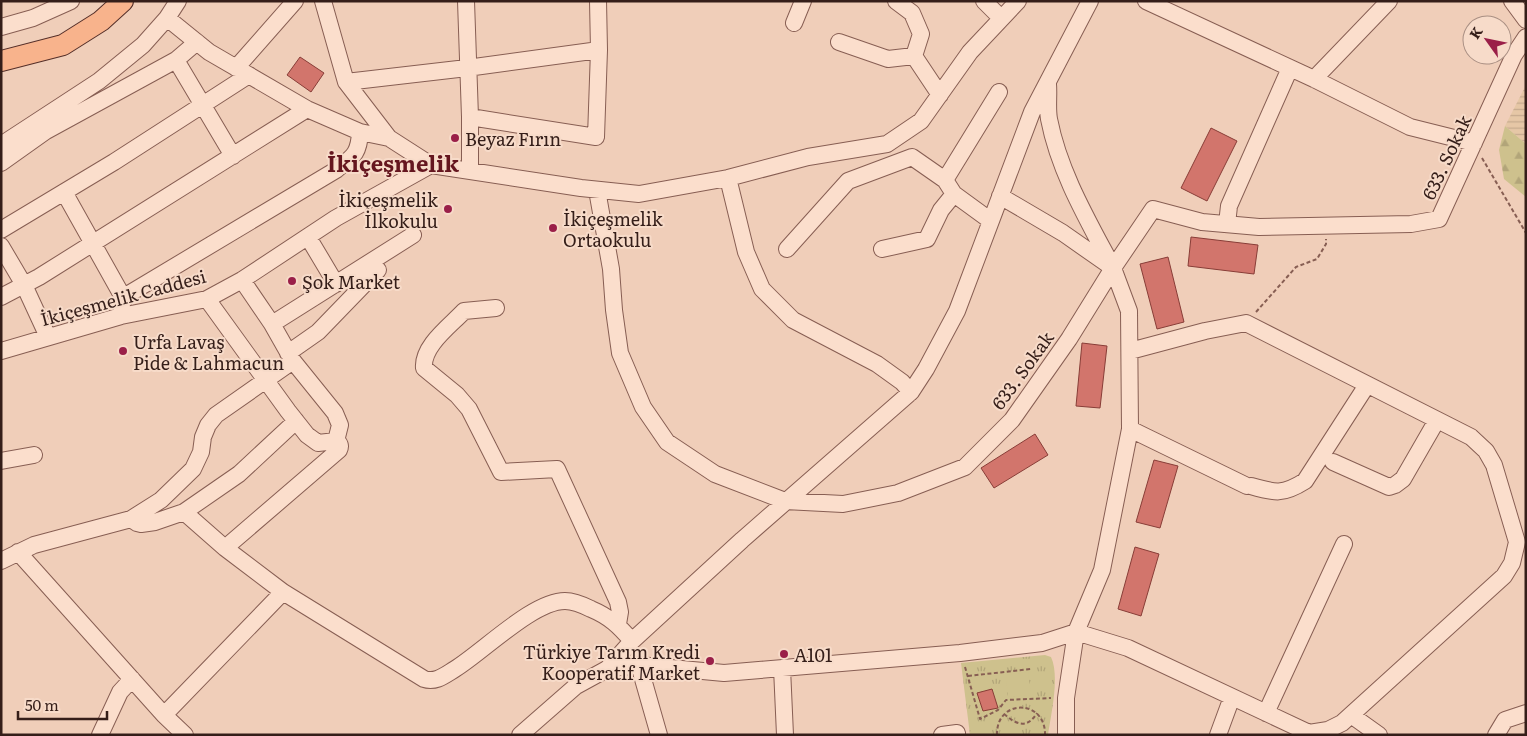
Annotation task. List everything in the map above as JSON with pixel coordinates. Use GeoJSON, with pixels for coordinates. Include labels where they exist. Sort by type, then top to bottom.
{"type":"FeatureCollection","features":[{"type":"Feature","properties":{"kind":"main road"},"geometry":{"type":"LineString","coordinates":[[1,61],[63,45],[101,21],[123,1]]}},
{"type":"Feature","properties":{"kind":"street"},"geometry":{"type":"LineString","coordinates":[[1,27],[33,18],[71,1]]}},
{"type":"Feature","properties":{"kind":"street"},"geometry":{"type":"LineString","coordinates":[[1,145],[99,81],[143,45],[167,18],[178,1]]}},
{"type":"Feature","properties":{"kind":"street"},"geometry":{"type":"LineString","coordinates":[[1,230],[202,106],[242,71],[295,1]]}},
{"type":"Feature","properties":{"kind":"street"},"geometry":{"type":"LineString","coordinates":[[323,1],[346,82],[389,138],[431,165],[597,190],[639,194],[728,178],[808,157],[887,144],[921,121],[970,52],[1018,1]]}},
{"type":"Feature","properties":{"kind":"street"},"geometry":{"type":"LineString","coordinates":[[466,1],[470,170]]}},
{"type":"Feature","properties":{"kind":"street"},"geometry":{"type":"LineString","coordinates":[[470,117],[596,137],[599,50],[598,1]]}},
{"type":"Feature","properties":{"kind":"street"},"geometry":{"type":"LineString","coordinates":[[794,23],[803,1]]}},
{"type":"Feature","properties":{"kind":"street"},"geometry":{"type":"LineString","coordinates":[[896,1],[912,13],[921,34],[914,56]]}},
{"type":"Feature","properties":{"kind":"street"},"geometry":{"type":"LineString","coordinates":[[984,1],[1001,18]]}},
{"type":"Feature","properties":{"kind":"street"},"geometry":{"type":"LineString","coordinates":[[520,735],[576,686],[607,669],[632,642],[785,501],[911,392],[926,369],[957,311],[1032,112],[1090,1]]}},
{"type":"Feature","properties":{"kind":"street"},"geometry":{"type":"LineString","coordinates":[[1146,1],[1178,8],[1290,68],[1410,127],[1474,143]]}},
{"type":"Feature","properties":{"kind":"street"},"geometry":{"type":"LineString","coordinates":[[1314,79],[1390,1]]}},
{"type":"Feature","properties":{"kind":"street"},"geometry":{"type":"LineString","coordinates":[[1512,1],[1526,20]]}},
{"type":"Feature","properties":{"kind":"street"},"geometry":{"type":"LineString","coordinates":[[167,18],[208,52],[307,109],[360,132],[389,138]]}},
{"type":"Feature","properties":{"kind":"street","name":"633. Sokak"},"geometry":{"type":"LineString","coordinates":[[597,190],[611,269],[620,353],[644,407],[667,442],[715,474],[785,501],[843,504],[898,493],[965,467],[1012,420],[1069,339],[1113,268],[1153,209],[1202,222],[1259,227],[1411,224],[1439,219],[1514,55],[1526,37]]}},
{"type":"Feature","properties":{"kind":"street"},"geometry":{"type":"LineString","coordinates":[[1,163],[46,131],[176,60],[197,42]]}},
{"type":"Feature","properties":{"kind":"street"},"geometry":{"type":"LineString","coordinates":[[839,42],[888,59],[914,56]]}},
{"type":"Feature","properties":{"kind":"street"},"geometry":{"type":"LineString","coordinates":[[346,82],[599,50]]}},
{"type":"Feature","properties":{"kind":"street"},"geometry":{"type":"LineString","coordinates":[[914,56],[940,95]]}},
{"type":"Feature","properties":{"kind":"street"},"geometry":{"type":"LineString","coordinates":[[176,60],[233,156]]}},
{"type":"Feature","properties":{"kind":"street"},"geometry":{"type":"LineString","coordinates":[[1227,224],[1230,206],[1290,68]]}},
{"type":"Feature","properties":{"kind":"street"},"geometry":{"type":"LineString","coordinates":[[1048,82],[1049,117],[1060,160],[1113,268],[1129,311],[1130,428],[1102,570],[1076,632],[1066,698],[1066,735]]}},
{"type":"Feature","properties":{"kind":"street"},"geometry":{"type":"LineString","coordinates":[[945,180],[999,92]]}},
{"type":"Feature","properties":{"kind":"street"},"geometry":{"type":"LineString","coordinates":[[1,297],[93,243],[307,109]]}},
{"type":"Feature","properties":{"kind":"street"},"geometry":{"type":"LineString","coordinates":[[121,316],[121,308],[127,295],[336,170],[355,155],[359,145],[360,132]]}},
{"type":"Feature","properties":{"kind":"street"},"geometry":{"type":"LineString","coordinates":[[786,249],[848,181],[912,157],[945,180],[954,194],[991,221]]}},
{"type":"Feature","properties":{"kind":"street","name":"İkiçeşmelik Caddesi"},"geometry":{"type":"LineString","coordinates":[[1,350],[121,316],[207,299],[242,280],[336,218],[431,165]]}},
{"type":"Feature","properties":{"kind":"street"},"geometry":{"type":"LineString","coordinates":[[728,178],[746,252],[762,289],[793,320],[877,364],[902,382],[911,392]]}},
{"type":"Feature","properties":{"kind":"street"},"geometry":{"type":"LineString","coordinates":[[64,192],[124,299]]}},
{"type":"Feature","properties":{"kind":"street"},"geometry":{"type":"LineString","coordinates":[[882,249],[927,239],[941,210],[954,194]]}},
{"type":"Feature","properties":{"kind":"street"},"geometry":{"type":"LineString","coordinates":[[1000,196],[1063,233],[1113,268]]}},
{"type":"Feature","properties":{"kind":"street"},"geometry":{"type":"LineString","coordinates":[[272,324],[413,235]]}},
{"type":"Feature","properties":{"kind":"street"},"geometry":{"type":"LineString","coordinates":[[308,237],[336,284]]}},
{"type":"Feature","properties":{"kind":"street"},"geometry":{"type":"LineString","coordinates":[[1,246],[24,285],[48,337]]}},
{"type":"Feature","properties":{"kind":"street"},"geometry":{"type":"LineString","coordinates":[[1,561],[34,545],[130,519],[161,500],[193,469],[201,452],[202,437],[216,415],[266,380],[318,332],[378,270]]}},
{"type":"Feature","properties":{"kind":"street"},"geometry":{"type":"LineString","coordinates":[[242,280],[272,324],[290,357],[335,413],[340,425],[336,441]]}},
{"type":"Feature","properties":{"kind":"street"},"geometry":{"type":"LineString","coordinates":[[207,299],[307,435],[318,442],[336,441]]}},
{"type":"Feature","properties":{"kind":"street"},"geometry":{"type":"LineString","coordinates":[[496,308],[464,311],[428,349],[424,358],[424,368],[456,395],[468,409],[501,472],[557,469],[618,602],[620,612],[618,624]]}},
{"type":"Feature","properties":{"kind":"street"},"geometry":{"type":"LineString","coordinates":[[607,669],[640,665],[724,673],[960,654],[1042,643],[1076,632],[1128,648],[1309,733],[1328,730],[1342,723],[1504,576],[1512,563],[1517,542],[1494,465],[1486,450],[1470,437],[1246,323],[1205,331],[1130,352]]}},
{"type":"Feature","properties":{"kind":"street"},"geometry":{"type":"LineString","coordinates":[[1130,428],[1249,486],[1274,493],[1292,488],[1305,481],[1367,385]]}},
{"type":"Feature","properties":{"kind":"street"},"geometry":{"type":"LineString","coordinates":[[1333,462],[1389,487],[1395,485],[1403,479],[1437,420]]}},
{"type":"Feature","properties":{"kind":"street"},"geometry":{"type":"LineString","coordinates":[[130,519],[136,524],[141,524],[155,522],[184,512],[239,474],[296,421]]}},
{"type":"Feature","properties":{"kind":"street"},"geometry":{"type":"LineString","coordinates":[[225,548],[339,450],[340,445],[336,441]]}},
{"type":"Feature","properties":{"kind":"street"},"geometry":{"type":"LineString","coordinates":[[1,461],[34,455]]}},
{"type":"Feature","properties":{"kind":"street"},"geometry":{"type":"LineString","coordinates":[[184,512],[225,548],[283,592],[408,671],[431,681],[442,677],[460,666],[538,608],[554,602],[567,600],[596,611],[618,624],[632,642]]}},
{"type":"Feature","properties":{"kind":"street"},"geometry":{"type":"LineString","coordinates":[[1266,713],[1344,544]]}},
{"type":"Feature","properties":{"kind":"street"},"geometry":{"type":"LineString","coordinates":[[18,552],[164,715],[185,735]]}},
{"type":"Feature","properties":{"kind":"street"},"geometry":{"type":"LineString","coordinates":[[164,715],[283,592]]}},
{"type":"Feature","properties":{"kind":"street"},"geometry":{"type":"LineString","coordinates":[[640,665],[656,733]]}},
{"type":"Feature","properties":{"kind":"street"},"geometry":{"type":"LineString","coordinates":[[782,668],[785,735]]}},
{"type":"Feature","properties":{"kind":"street"},"geometry":{"type":"LineString","coordinates":[[100,735],[120,692],[132,679]]}},
{"type":"Feature","properties":{"kind":"street"},"geometry":{"type":"LineString","coordinates":[[1218,735],[1232,697]]}},
{"type":"Feature","properties":{"kind":"street"},"geometry":{"type":"LineString","coordinates":[[1496,735],[1505,720],[1526,714]]}},
{"type":"Feature","properties":{"kind":"street"},"geometry":{"type":"LineString","coordinates":[[1351,715],[1379,735]]}},
{"type":"Feature","properties":{"kind":"path"},"geometry":{"type":"LineString","coordinates":[[1474,143],[1500,192],[1526,233]]}},
{"type":"Feature","properties":{"kind":"path"},"geometry":{"type":"LineString","coordinates":[[1246,323],[1296,267],[1317,259],[1326,244],[1326,227]]}},
{"type":"Feature","properties":{"kind":"path"},"geometry":{"type":"LineString","coordinates":[[960,654],[980,719],[998,710],[1006,700],[1066,698]]}},
{"type":"Feature","properties":{"kind":"path"},"geometry":{"type":"LineString","coordinates":[[968,676],[1031,669]]}},
{"type":"Feature","properties":{"kind":"path"},"geometry":{"type":"LineString","coordinates":[[1019,699],[1020,707]]}},
{"type":"Feature","properties":{"kind":"path"},"geometry":{"type":"LineString","coordinates":[[997,735],[998,726],[1004,714],[1020,707],[1028,708],[1036,713],[1045,725],[1045,735]]}},
{"type":"Feature","properties":{"kind":"path"},"geometry":{"type":"LineString","coordinates":[[1004,714],[1016,723],[1022,724],[1033,719],[1036,713]]}},
{"type":"Feature","properties":{"kind":"shaded area"},"geometry":{"type":"Polygon","coordinates":[[[1526,85],[1526,144],[1505,126],[1526,85]]]}},
{"type":"Feature","properties":{"kind":"green space"},"geometry":{"type":"Polygon","coordinates":[[[1505,126],[1526,144],[1526,197],[1504,179],[1499,150],[1505,126]]]}},
{"type":"Feature","properties":{"kind":"green space"},"geometry":{"type":"Polygon","coordinates":[[[1045,655],[1051,657],[1055,674],[1048,735],[970,735],[961,663],[1045,655]]]}},
{"type":"Feature","properties":{"kind":"green space"},"geometry":{"type":"Polygon","coordinates":[[[1028,672],[1031,695],[1008,697],[1006,675],[1028,672]]]}},
{"type":"Feature","properties":{"kind":"building"},"geometry":{"type":"Polygon","coordinates":[[[300,57],[324,73],[311,92],[287,75],[300,57]]]}},
{"type":"Feature","properties":{"kind":"building"},"geometry":{"type":"Polygon","coordinates":[[[1211,128],[1237,141],[1207,201],[1181,188],[1211,128]]]}},
{"type":"Feature","properties":{"kind":"building"},"geometry":{"type":"Polygon","coordinates":[[[1191,237],[1258,245],[1254,274],[1188,266],[1191,237]]]}},
{"type":"Feature","properties":{"kind":"building"},"geometry":{"type":"Polygon","coordinates":[[[1168,257],[1184,322],[1157,329],[1140,264],[1168,257]]]}},
{"type":"Feature","properties":{"kind":"building"},"geometry":{"type":"Polygon","coordinates":[[[1082,343],[1107,346],[1100,408],[1076,406],[1082,343]]]}},
{"type":"Feature","properties":{"kind":"building"},"geometry":{"type":"Polygon","coordinates":[[[1035,434],[1048,455],[994,488],[981,468],[1035,434]]]}},
{"type":"Feature","properties":{"kind":"building"},"geometry":{"type":"Polygon","coordinates":[[[1154,460],[1178,466],[1160,528],[1136,522],[1154,460]]]}},
{"type":"Feature","properties":{"kind":"building"},"geometry":{"type":"Polygon","coordinates":[[[1135,547],[1159,554],[1141,616],[1118,609],[1135,547]]]}},
{"type":"Feature","properties":{"kind":"building"},"geometry":{"type":"Polygon","coordinates":[[[992,689],[998,708],[983,711],[977,693],[992,689]]]}},
{"type":"Feature","properties":{"kind":"place","name":"Beyaz Fırın"},"geometry":{"type":"Point","coordinates":[455,138]}},
{"type":"Feature","properties":{"kind":"place","name":"İkiçeşmelik İlkokulu"},"geometry":{"type":"Point","coordinates":[448,209]}},
{"type":"Feature","properties":{"kind":"place","name":"İkiçeşmelik Ortaokulu"},"geometry":{"type":"Point","coordinates":[553,228]}},
{"type":"Feature","properties":{"kind":"place","name":"Şok Market"},"geometry":{"type":"Point","coordinates":[292,281]}},
{"type":"Feature","properties":{"kind":"place","name":"Urfa Lavaş Pide & Lahmacun"},"geometry":{"type":"Point","coordinates":[123,351]}},
{"type":"Feature","properties":{"kind":"place","name":"A101"},"geometry":{"type":"Point","coordinates":[784,654]}},
{"type":"Feature","properties":{"kind":"place","name":"Türkiye Tarım Kredi Kooperatif Market"},"geometry":{"type":"Point","coordinates":[710,661]}},
{"type":"Feature","properties":{"kind":"district","name":"İkiçeşmelik"},"geometry":{"type":"Point","coordinates":[393,162]}}]}
